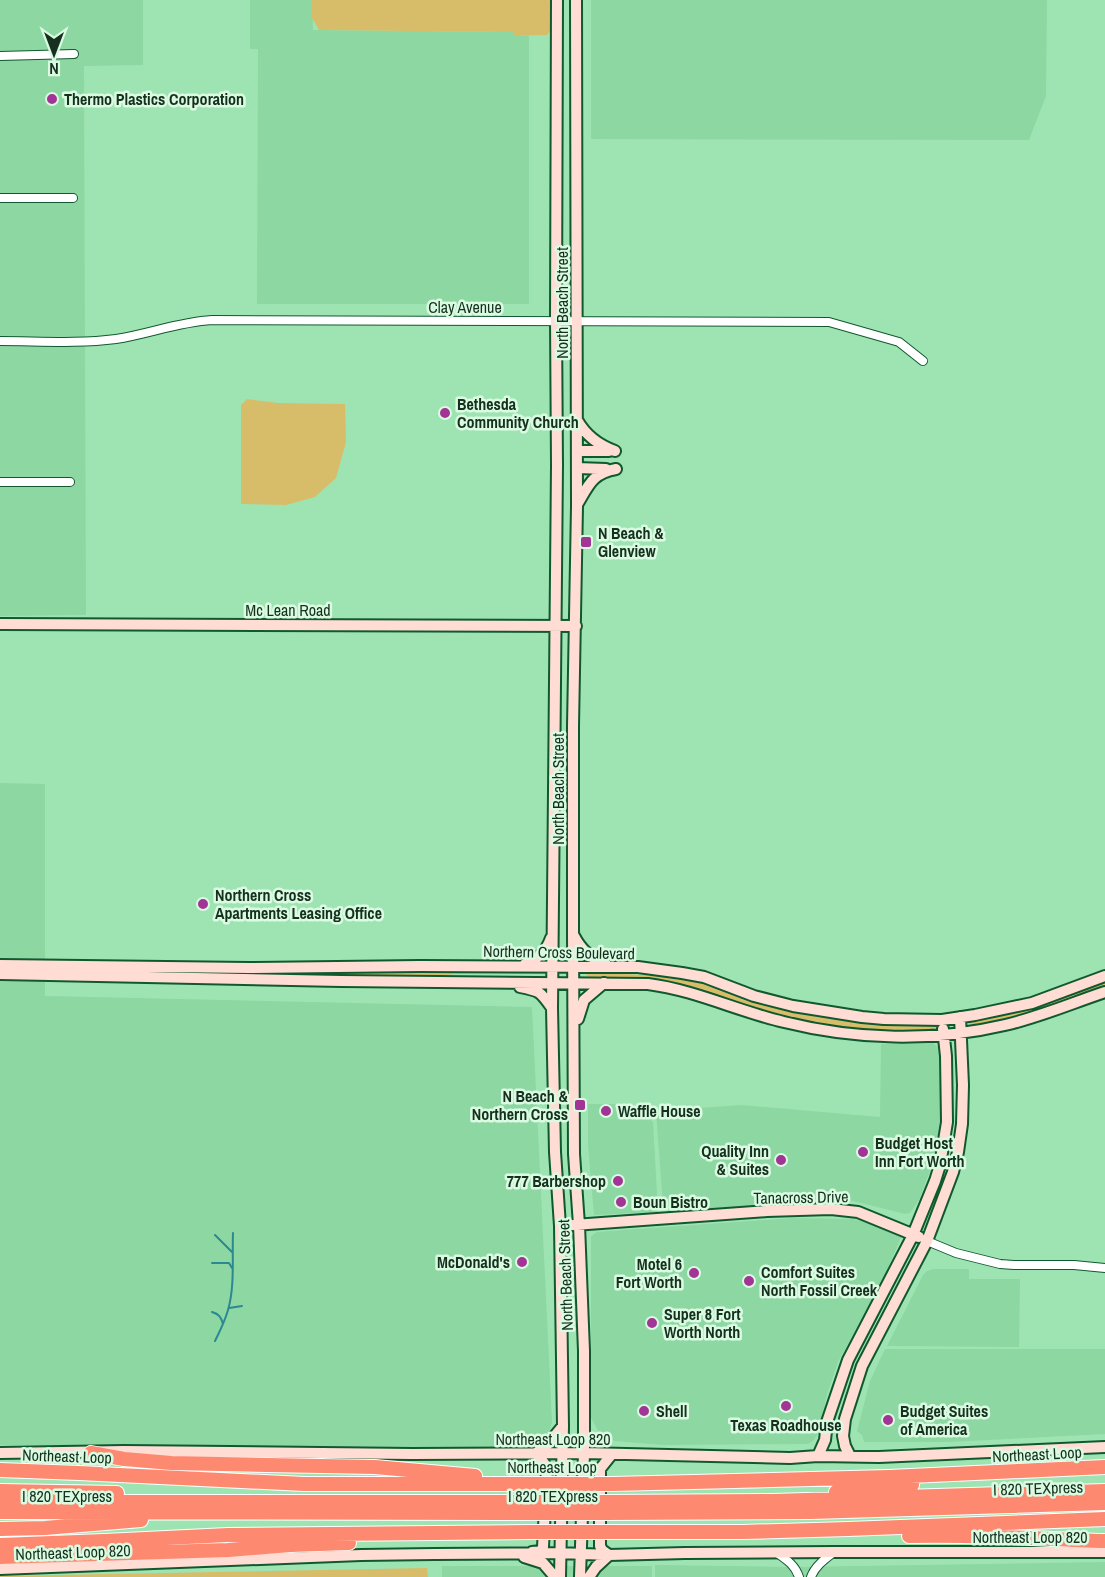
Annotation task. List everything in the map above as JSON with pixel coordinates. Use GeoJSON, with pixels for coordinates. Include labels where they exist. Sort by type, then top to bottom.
{"type":"FeatureCollection","features":[{"type":"Feature","properties":{"kind":"highway"},"geometry":{"type":"LineString","coordinates":[[92,1453],[124,1460],[410,1469],[469,1475],[527,1477],[537,1484]]}},
{"type":"Feature","properties":{"kind":"highway","name":"Northeast Loop"},"geometry":{"type":"LineString","coordinates":[[0,1470],[304,1484],[612,1484],[769,1481],[1105,1467]]}},
{"type":"Feature","properties":{"kind":"highway"},"geometry":{"type":"LineString","coordinates":[[773,1501],[802,1494],[947,1482],[979,1473]]}},
{"type":"Feature","properties":{"kind":"highway"},"geometry":{"type":"LineString","coordinates":[[0,1491],[78,1491],[158,1495],[175,1502]]}},
{"type":"Feature","properties":{"kind":"highway","name":"I 820 TEXpress"},"geometry":{"type":"LineString","coordinates":[[605,1507],[1105,1491]]}},
{"type":"Feature","properties":{"kind":"highway","name":"I 820 TEXpress"},"geometry":{"type":"LineString","coordinates":[[0,1502],[605,1507],[811,1512],[1105,1503]]}},
{"type":"Feature","properties":{"kind":"highway","name":"I 820 TEXpress"},"geometry":{"type":"LineString","coordinates":[[0,1512],[334,1513],[539,1507]]}},
{"type":"Feature","properties":{"kind":"highway"},"geometry":{"type":"LineString","coordinates":[[0,1529],[45,1528],[141,1520],[321,1519],[334,1513]]}},
{"type":"Feature","properties":{"kind":"highway"},"geometry":{"type":"LineString","coordinates":[[0,1545],[228,1535],[742,1532],[1105,1519]]}},
{"type":"Feature","properties":{"kind":"highway"},"geometry":{"type":"LineString","coordinates":[[848,1529],[880,1537],[969,1534],[1105,1541]]}},
{"type":"Feature","properties":{"kind":"highway"},"geometry":{"type":"LineString","coordinates":[[0,1557],[228,1550],[442,1539],[458,1533]]}},
{"type":"Feature","properties":{"kind":"main road","name":"North Beach Street"},"geometry":{"type":"LineString","coordinates":[[557,0],[557,475],[552,1008],[555,1152],[560,1226],[563,1426],[558,1577]]}},
{"type":"Feature","properties":{"kind":"main road","name":"North Beach Street"},"geometry":{"type":"LineString","coordinates":[[576,0],[577,506],[573,726],[573,934],[574,1155],[584,1351],[584,1453],[580,1577]]}},
{"type":"Feature","properties":{"kind":"main road"},"geometry":{"type":"LineString","coordinates":[[576,418],[590,437],[615,452],[577,451]]}},
{"type":"Feature","properties":{"kind":"main road"},"geometry":{"type":"LineString","coordinates":[[577,468],[616,469],[608,470],[595,477],[577,506]]}},
{"type":"Feature","properties":{"kind":"main road","name":"Mc Lean Road"},"geometry":{"type":"LineString","coordinates":[[0,624],[576,626]]}},
{"type":"Feature","properties":{"kind":"main road"},"geometry":{"type":"LineString","coordinates":[[520,966],[546,950],[554,932]]}},
{"type":"Feature","properties":{"kind":"main road"},"geometry":{"type":"LineString","coordinates":[[573,934],[580,947],[590,956],[601,963],[615,967]]}},
{"type":"Feature","properties":{"kind":"main road","name":"Northern Cross Boulevard"},"geometry":{"type":"LineString","coordinates":[[0,965],[234,974],[648,984],[694,993],[767,1018],[826,1030],[878,1036],[944,1036],[1005,1025],[1048,1013],[1105,992]]}},
{"type":"Feature","properties":{"kind":"main road","name":"Northern Cross Boulevard"},"geometry":{"type":"LineString","coordinates":[[0,974],[234,974],[520,966],[638,967],[704,977],[754,996],[817,1011],[884,1019],[942,1020],[1032,1003],[1105,976]]}},
{"type":"Feature","properties":{"kind":"main road"},"geometry":{"type":"LineString","coordinates":[[509,982],[515,986],[537,990],[543,994],[552,1008]]}},
{"type":"Feature","properties":{"kind":"main road"},"geometry":{"type":"LineString","coordinates":[[574,1043],[584,1000],[604,983]]}},
{"type":"Feature","properties":{"kind":"main road"},"geometry":{"type":"LineString","coordinates":[[850,1456],[843,1436],[845,1419],[862,1366],[927,1241],[947,1191],[958,1152],[962,1124],[963,1084],[960,1017]]}},
{"type":"Feature","properties":{"kind":"main road"},"geometry":{"type":"LineString","coordinates":[[818,1456],[825,1440],[827,1422],[848,1360],[913,1234],[935,1181],[947,1122],[947,1083],[942,1020]]}},
{"type":"Feature","properties":{"kind":"main road","name":"Tanacross Drive"},"geometry":{"type":"LineString","coordinates":[[560,1226],[831,1209],[858,1212],[927,1241]]}},
{"type":"Feature","properties":{"kind":"main road"},"geometry":{"type":"LineString","coordinates":[[848,1360],[862,1366]]}},
{"type":"Feature","properties":{"kind":"main road"},"geometry":{"type":"LineString","coordinates":[[515,1554],[541,1551],[543,1547],[547,1469],[536,1453],[549,1443],[563,1426]]}},
{"type":"Feature","properties":{"kind":"main road","name":"Northeast Loop 820"},"geometry":{"type":"LineString","coordinates":[[0,1453],[158,1451],[584,1453],[790,1458],[879,1457],[1105,1447]]}},
{"type":"Feature","properties":{"kind":"main road"},"geometry":{"type":"LineString","coordinates":[[589,1577],[609,1555],[600,1546],[600,1469],[612,1454]]}},
{"type":"Feature","properties":{"kind":"main road","name":"Northeast Loop 820"},"geometry":{"type":"LineString","coordinates":[[0,1569],[86,1572],[361,1555],[1105,1552]]}},
{"type":"Feature","properties":{"kind":"main road"},"geometry":{"type":"LineString","coordinates":[[515,1554],[543,1563],[558,1577]]}},
{"type":"Feature","properties":{"kind":"street"},"geometry":{"type":"LineString","coordinates":[[0,56],[74,54]]}},
{"type":"Feature","properties":{"kind":"street"},"geometry":{"type":"LineString","coordinates":[[0,198],[74,198]]}},
{"type":"Feature","properties":{"kind":"street","name":"Clay Avenue"},"geometry":{"type":"LineString","coordinates":[[0,341],[108,340],[181,323],[212,320],[829,322],[899,342],[923,361]]}},
{"type":"Feature","properties":{"kind":"street"},"geometry":{"type":"LineString","coordinates":[[0,482],[70,482]]}},
{"type":"Feature","properties":{"kind":"street","name":"Tanacross Drive"},"geometry":{"type":"LineString","coordinates":[[927,1241],[956,1253],[1000,1264],[1074,1265],[1105,1268]]}},
{"type":"Feature","properties":{"kind":"street"},"geometry":{"type":"LineString","coordinates":[[776,1552],[790,1561],[800,1577]]}},
{"type":"Feature","properties":{"kind":"street"},"geometry":{"type":"LineString","coordinates":[[811,1577],[813,1571],[835,1552]]}},
{"type":"Feature","properties":{"kind":"shaded area"},"geometry":{"type":"Polygon","coordinates":[[[0,0],[143,0],[143,65],[84,66],[86,615],[0,616],[0,0]]]}},
{"type":"Feature","properties":{"kind":"shaded area"},"geometry":{"type":"Polygon","coordinates":[[[250,0],[312,0],[313,30],[514,32],[514,36],[529,36],[529,304],[257,304],[258,49],[250,49],[250,0]]]}},
{"type":"Feature","properties":{"kind":"shaded area"},"geometry":{"type":"Polygon","coordinates":[[[312,0],[551,0],[550,31],[547,35],[513,36],[513,32],[319,30],[312,18],[312,0]]]}},
{"type":"Feature","properties":{"kind":"shaded area"},"geometry":{"type":"Polygon","coordinates":[[[591,0],[1047,0],[1046,96],[1029,140],[591,139],[591,0]]]}},
{"type":"Feature","properties":{"kind":"shaded area"},"geometry":{"type":"Polygon","coordinates":[[[247,399],[278,403],[345,404],[346,442],[336,478],[315,497],[286,505],[241,504],[241,405],[247,399]]]}},
{"type":"Feature","properties":{"kind":"shaded area"},"geometry":{"type":"Polygon","coordinates":[[[0,783],[45,784],[45,996],[532,1007],[552,1422],[548,1436],[540,1444],[532,1448],[0,1445],[0,783]]]}},
{"type":"Feature","properties":{"kind":"shaded area"},"geometry":{"type":"Polygon","coordinates":[[[493,969],[491,973],[427,977],[305,976],[328,972],[493,969]]]}},
{"type":"Feature","properties":{"kind":"shaded area"},"geometry":{"type":"Polygon","coordinates":[[[588,973],[688,979],[729,989],[808,1014],[840,1020],[937,1025],[938,1027],[930,1030],[901,1032],[829,1026],[775,1015],[693,988],[634,978],[588,977],[586,975],[588,973]]]}},
{"type":"Feature","properties":{"kind":"shaded area"},"geometry":{"type":"Polygon","coordinates":[[[1105,979],[1105,988],[1089,994],[1022,1014],[969,1024],[1027,1008],[1105,979]]]}},
{"type":"Feature","properties":{"kind":"shaded area"},"geometry":{"type":"Polygon","coordinates":[[[933,1043],[940,1049],[942,1118],[934,1160],[919,1200],[910,1213],[905,1214],[845,1199],[797,1199],[748,1206],[700,1209],[699,1204],[663,1206],[656,1111],[741,1105],[880,1117],[881,1044],[933,1043]]]}},
{"type":"Feature","properties":{"kind":"shaded area"},"geometry":{"type":"Polygon","coordinates":[[[588,1104],[631,1104],[653,1122],[658,1212],[594,1215],[588,1144],[588,1104]]]}},
{"type":"Feature","properties":{"kind":"shaded area"},"geometry":{"type":"Polygon","coordinates":[[[794,1218],[852,1219],[884,1226],[902,1235],[886,1273],[838,1362],[814,1440],[808,1444],[663,1445],[615,1441],[600,1434],[591,1418],[591,1236],[597,1232],[794,1218]]]}},
{"type":"Feature","properties":{"kind":"shaded area"},"geometry":{"type":"Polygon","coordinates":[[[933,1269],[969,1269],[969,1279],[1020,1279],[1019,1347],[887,1346],[923,1275],[933,1269]]]}},
{"type":"Feature","properties":{"kind":"shaded area"},"geometry":{"type":"Polygon","coordinates":[[[885,1349],[1105,1349],[1105,1434],[949,1442],[864,1442],[862,1435],[857,1431],[870,1381],[885,1349]]]}},
{"type":"Feature","properties":{"kind":"shaded area"},"geometry":{"type":"Polygon","coordinates":[[[1105,1562],[1105,1577],[655,1577],[655,1565],[793,1567],[1105,1562]]]}},
{"type":"Feature","properties":{"kind":"shaded area"},"geometry":{"type":"Polygon","coordinates":[[[442,1566],[652,1566],[652,1577],[442,1577],[442,1566]]]}},
{"type":"Feature","properties":{"kind":"shaded area"},"geometry":{"type":"Polygon","coordinates":[[[427,1568],[428,1577],[0,1577],[0,1576],[427,1568]]]}},
{"type":"Feature","properties":{"kind":"waterway"},"geometry":{"type":"LineString","coordinates":[[215,1341],[230,1301],[233,1233]]}},
{"type":"Feature","properties":{"kind":"waterway"},"geometry":{"type":"LineString","coordinates":[[215,1235],[232,1252]]}},
{"type":"Feature","properties":{"kind":"waterway"},"geometry":{"type":"LineString","coordinates":[[212,1263],[229,1263],[232,1268]]}},
{"type":"Feature","properties":{"kind":"waterway"},"geometry":{"type":"LineString","coordinates":[[229,1308],[242,1306]]}},
{"type":"Feature","properties":{"kind":"waterway"},"geometry":{"type":"LineString","coordinates":[[212,1312],[219,1316],[223,1324]]}},
{"type":"Feature","properties":{"kind":"place","name":"Thermo Plastics Corporation"},"geometry":{"type":"Point","coordinates":[52,99]}},
{"type":"Feature","properties":{"kind":"place","name":"Bethesda Community Church"},"geometry":{"type":"Point","coordinates":[445,413]}},
{"type":"Feature","properties":{"kind":"place","name":"N Beach & Glenview"},"geometry":{"type":"Point","coordinates":[586,542]}},
{"type":"Feature","properties":{"kind":"place","name":"Northern Cross Apartments Leasing Office"},"geometry":{"type":"Point","coordinates":[203,904]}},
{"type":"Feature","properties":{"kind":"place","name":"N Beach & Northern Cross"},"geometry":{"type":"Point","coordinates":[580,1105]}},
{"type":"Feature","properties":{"kind":"place","name":"Waffle House"},"geometry":{"type":"Point","coordinates":[606,1111]}},
{"type":"Feature","properties":{"kind":"place","name":"Budget Host Inn Fort Worth"},"geometry":{"type":"Point","coordinates":[863,1152]}},
{"type":"Feature","properties":{"kind":"place","name":"Quality Inn & Suites"},"geometry":{"type":"Point","coordinates":[781,1160]}},
{"type":"Feature","properties":{"kind":"place","name":"777 Barbershop"},"geometry":{"type":"Point","coordinates":[618,1181]}},
{"type":"Feature","properties":{"kind":"place","name":"Boun Bistro"},"geometry":{"type":"Point","coordinates":[621,1202]}},
{"type":"Feature","properties":{"kind":"place","name":"McDonald's"},"geometry":{"type":"Point","coordinates":[522,1262]}},
{"type":"Feature","properties":{"kind":"place","name":"Motel 6 Fort Worth"},"geometry":{"type":"Point","coordinates":[694,1273]}},
{"type":"Feature","properties":{"kind":"place","name":"Comfort Suites North Fossil Creek"},"geometry":{"type":"Point","coordinates":[749,1281]}},
{"type":"Feature","properties":{"kind":"place","name":"Super 8 Fort Worth North"},"geometry":{"type":"Point","coordinates":[652,1323]}},
{"type":"Feature","properties":{"kind":"place","name":"Texas Roadhouse"},"geometry":{"type":"Point","coordinates":[786,1406]}},
{"type":"Feature","properties":{"kind":"place","name":"Shell"},"geometry":{"type":"Point","coordinates":[644,1411]}},
{"type":"Feature","properties":{"kind":"place","name":"Budget Suites of America"},"geometry":{"type":"Point","coordinates":[888,1420]}}]}
